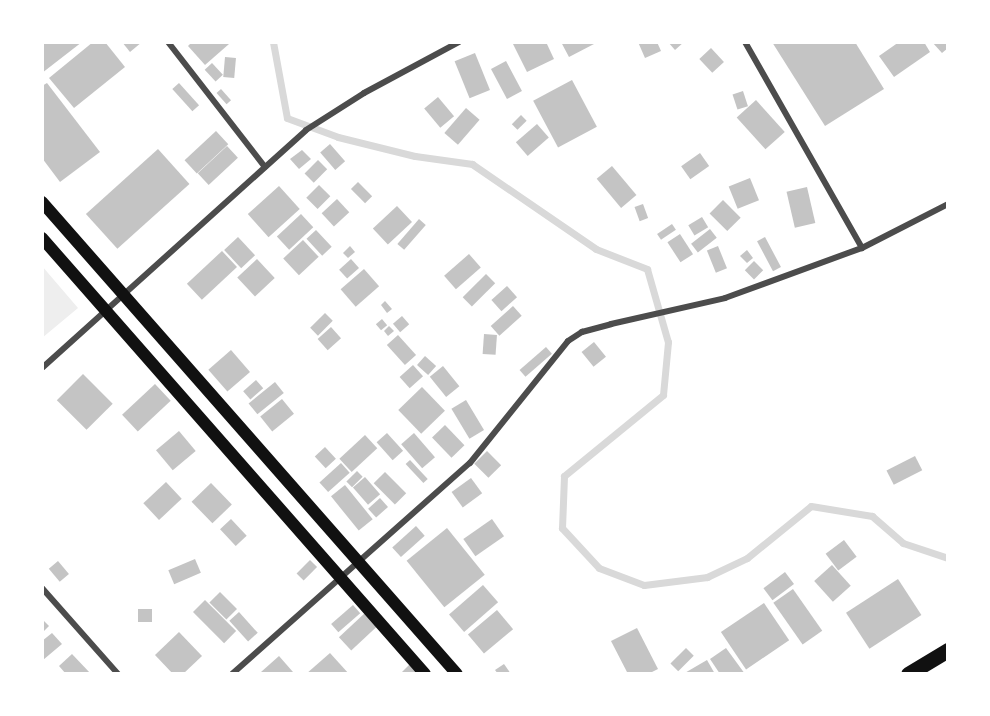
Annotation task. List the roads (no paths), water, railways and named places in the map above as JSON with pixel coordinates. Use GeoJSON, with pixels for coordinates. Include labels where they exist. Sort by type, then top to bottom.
{"type":"FeatureCollection","features":[{"type":"Feature","properties":{"kind":"main road"},"geometry":{"type":"LineString","coordinates":[[42,202],[457,674]]}},
{"type":"Feature","properties":{"kind":"main road"},"geometry":{"type":"LineString","coordinates":[[42,238],[424,674]]}},
{"type":"Feature","properties":{"kind":"main road"},"geometry":{"type":"LineString","coordinates":[[908,674],[948,650]]}},
{"type":"Feature","properties":{"kind":"street"},"geometry":{"type":"LineString","coordinates":[[168,42],[265,167]]}},
{"type":"Feature","properties":{"kind":"street"},"geometry":{"type":"LineString","coordinates":[[42,368],[306,130],[459,42]]}},
{"type":"Feature","properties":{"kind":"street"},"geometry":{"type":"LineString","coordinates":[[745,42],[862,248]]}},
{"type":"Feature","properties":{"kind":"street"},"geometry":{"type":"LineString","coordinates":[[232,674],[470,463],[568,341],[582,332],[725,298],[862,248],[948,204]]}},
{"type":"Feature","properties":{"kind":"street"},"geometry":{"type":"LineString","coordinates":[[42,588],[118,674]]}},
{"type":"Feature","properties":{"kind":"waterway"},"geometry":{"type":"LineString","coordinates":[[273,42],[287,118],[338,137],[415,156],[472,164],[596,249],[647,269],[668,342],[663,395],[564,476],[562,528],[599,568],[644,585],[707,577],[747,558],[811,506],[872,516],[903,543],[948,558]]}}]}
